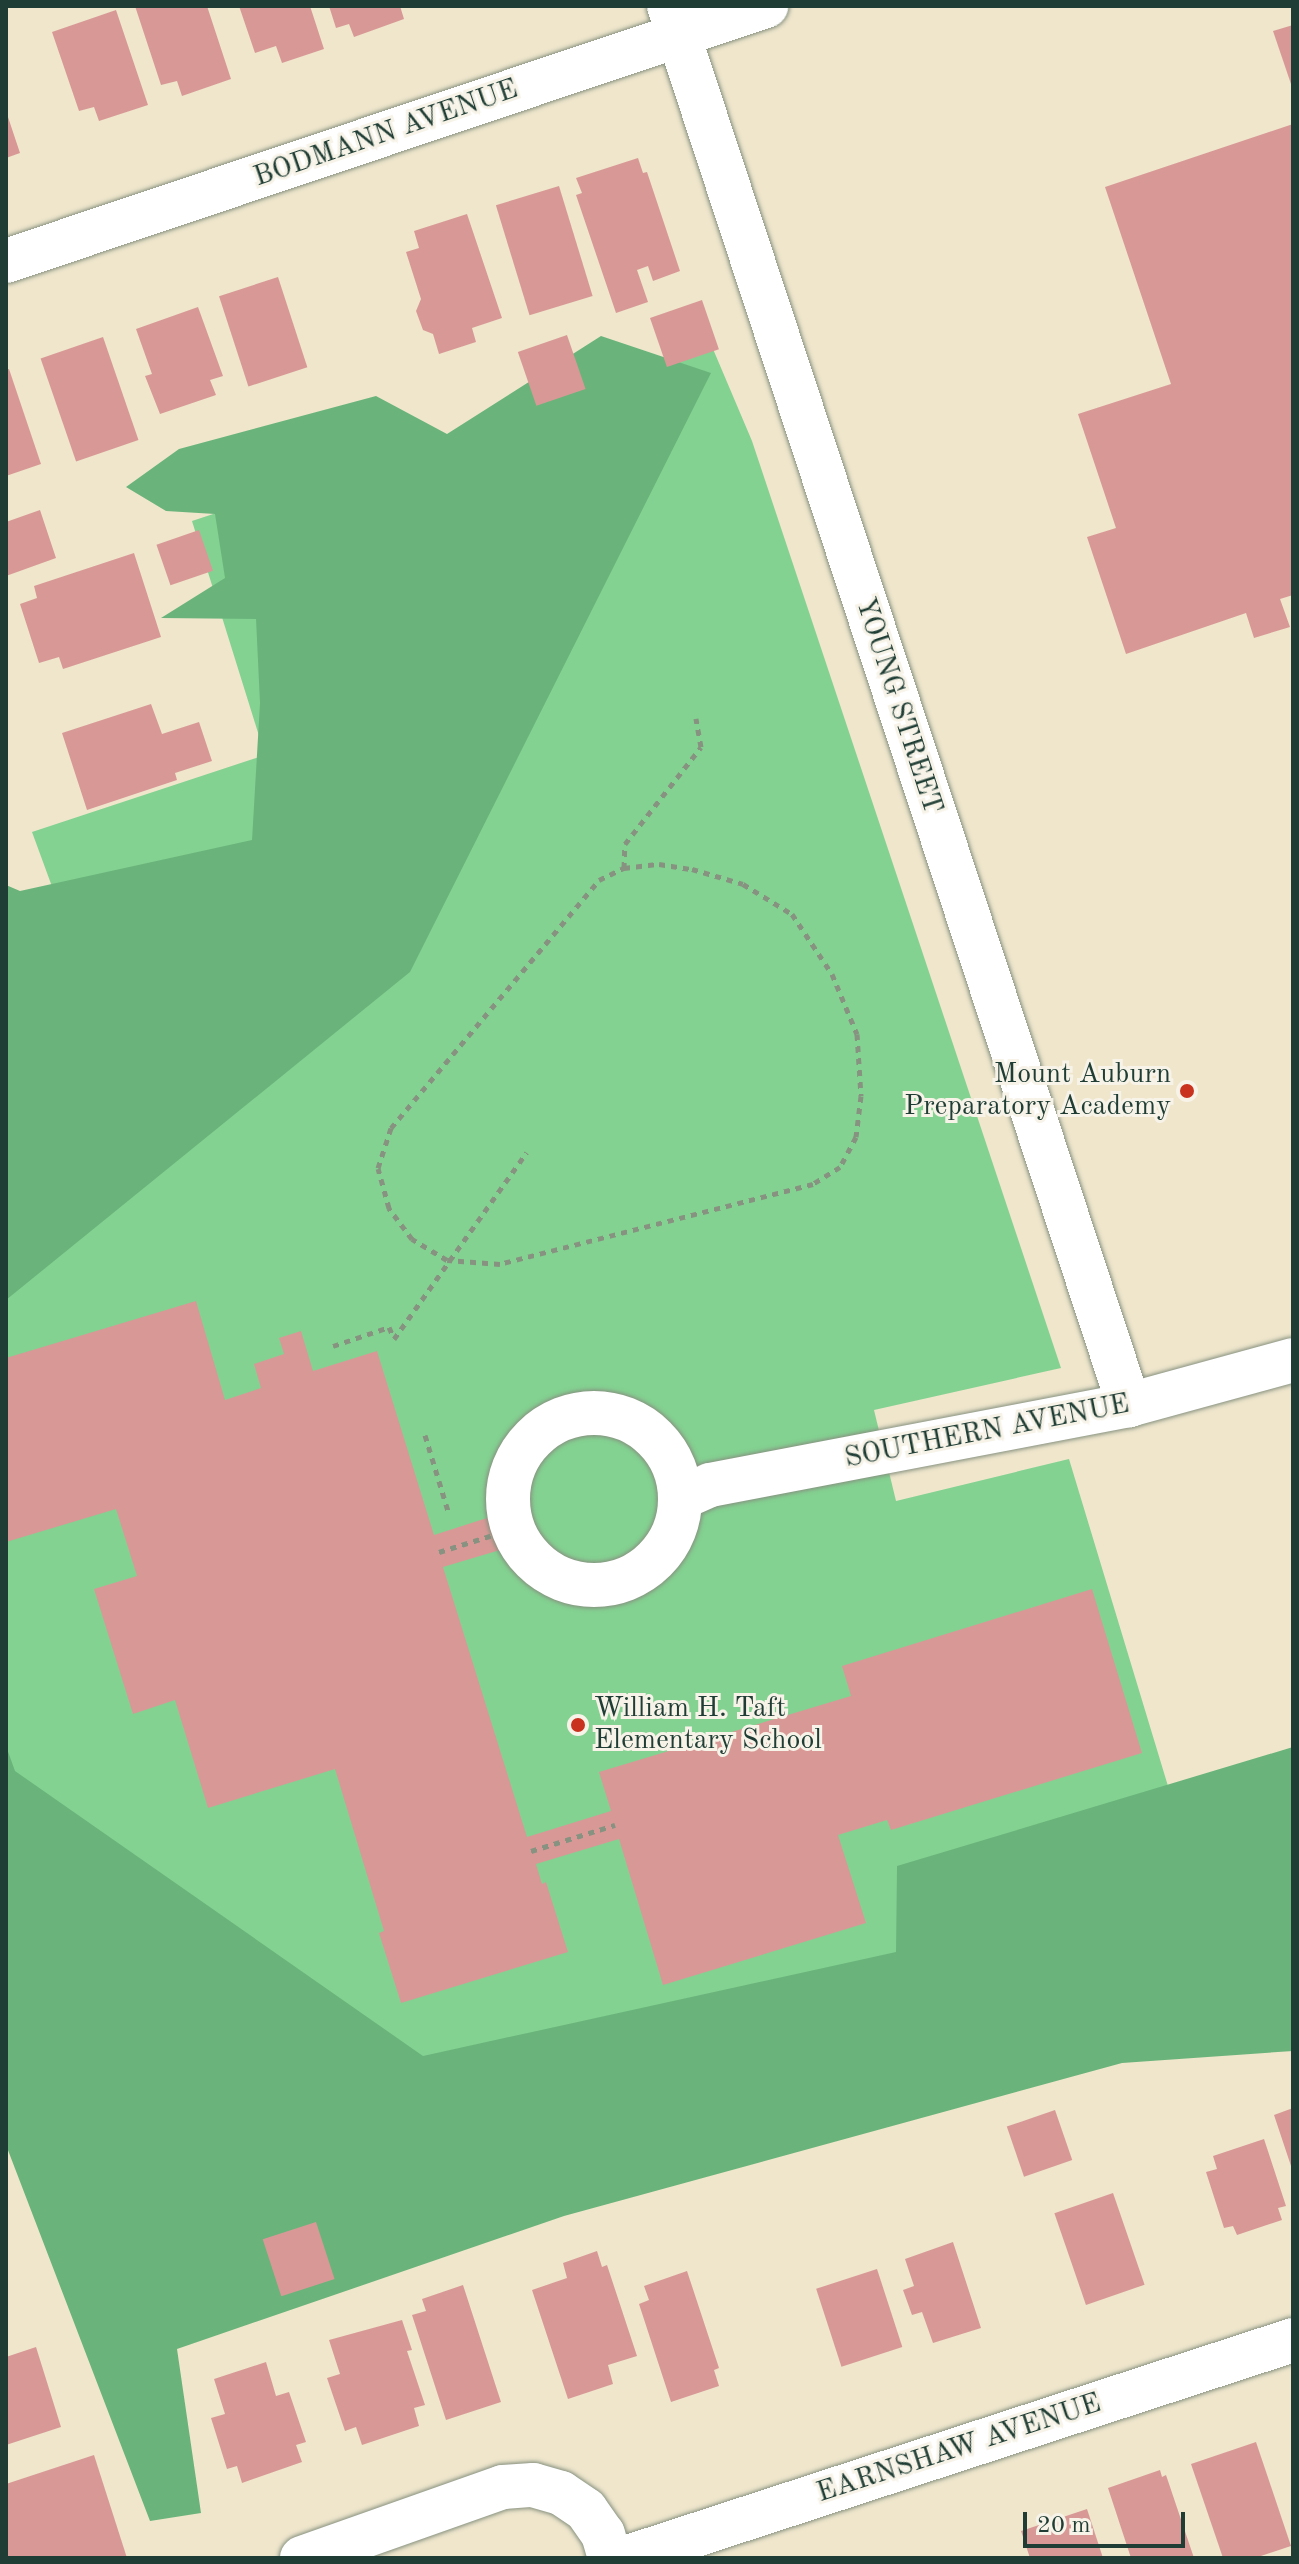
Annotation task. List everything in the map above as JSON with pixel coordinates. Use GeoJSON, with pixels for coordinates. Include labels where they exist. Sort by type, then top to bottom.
{"type":"FeatureCollection","features":[{"type":"Feature","properties":{"kind":"street","name":"BODMANN AVENUE"},"geometry":{"type":"LineString","coordinates":[[6,261],[674,21],[766,6]]}},
{"type":"Feature","properties":{"kind":"street","name":"YOUNG STREET"},"geometry":{"type":"LineString","coordinates":[[674,21],[1129,1405]]}},
{"type":"Feature","properties":{"kind":"street","name":"SOUTHERN AVENUE"},"geometry":{"type":"LineString","coordinates":[[681,1498],[710,1485],[1129,1405],[1293,1360]]}},
{"type":"Feature","properties":{"kind":"street"},"geometry":{"type":"LineString","coordinates":[[606,1413],[642,1427],[668,1453],[681,1498],[672,1538],[644,1571],[601,1586],[559,1579],[528,1556],[512,1529],[507,1491],[516,1462],[531,1439],[563,1418],[606,1413]]}},
{"type":"Feature","properties":{"kind":"street","name":"EARNSHAW AVENUE"},"geometry":{"type":"LineString","coordinates":[[625,2558],[1293,2340]]}},
{"type":"Feature","properties":{"kind":"street"},"geometry":{"type":"LineString","coordinates":[[302,2558],[503,2487],[533,2485],[561,2493],[586,2510],[603,2534],[610,2558]]}},
{"type":"Feature","properties":{"kind":"path"},"geometry":{"type":"LineString","coordinates":[[624,868],[625,844],[701,747],[696,718]]}},
{"type":"Feature","properties":{"kind":"path"},"geometry":{"type":"LineString","coordinates":[[659,864],[692,869],[743,884],[792,914],[832,974],[857,1034],[861,1096],[856,1137],[840,1167],[813,1184],[500,1264],[447,1260],[412,1239],[389,1208],[378,1168],[391,1128],[599,880],[624,868],[659,864]]}},
{"type":"Feature","properties":{"kind":"path"},"geometry":{"type":"LineString","coordinates":[[333,1346],[389,1327],[394,1339],[447,1260],[527,1152]]}},
{"type":"Feature","properties":{"kind":"path"},"geometry":{"type":"LineString","coordinates":[[425,1435],[449,1514]]}},
{"type":"Feature","properties":{"kind":"path"},"geometry":{"type":"LineString","coordinates":[[439,1552],[512,1529]]}},
{"type":"Feature","properties":{"kind":"path"},"geometry":{"type":"LineString","coordinates":[[531,1851],[615,1825]]}},
{"type":"Feature","properties":{"kind":"green space"},"geometry":{"type":"Polygon","coordinates":[[[601,336],[711,373],[410,972],[6,1300],[6,885],[20,891],[252,840],[260,703],[256,619],[161,618],[225,578],[215,514],[166,511],[126,487],[179,449],[376,396],[447,434],[601,336]]]}},
{"type":"Feature","properties":{"kind":"green space"},"geometry":{"type":"Polygon","coordinates":[[[713,349],[752,441],[1061,1368],[874,1410],[896,1501],[1069,1459],[1204,1905],[468,2180],[6,1889],[6,1112],[141,1129],[32,832],[265,755],[192,521],[713,349]]]}},
{"type":"Feature","properties":{"kind":"green space"},"geometry":{"type":"Polygon","coordinates":[[[6,1746],[15,1771],[423,2056],[896,1952],[897,1866],[1293,1747],[1293,2051],[1122,2063],[564,2216],[177,2349],[201,2513],[150,2521],[6,2145],[6,1746]]]}},
{"type":"Feature","properties":{"kind":"building"},"geometry":{"type":"Polygon","coordinates":[[[135,6],[207,6],[231,79],[182,96],[177,81],[161,85],[135,6]]]}},
{"type":"Feature","properties":{"kind":"building"},"geometry":{"type":"Polygon","coordinates":[[[239,6],[310,6],[324,49],[282,63],[276,46],[255,53],[239,6]]]}},
{"type":"Feature","properties":{"kind":"building"},"geometry":{"type":"Polygon","coordinates":[[[329,6],[400,6],[404,19],[354,37],[349,24],[336,28],[329,6]]]}},
{"type":"Feature","properties":{"kind":"building"},"geometry":{"type":"Polygon","coordinates":[[[116,10],[148,105],[99,121],[94,107],[79,111],[52,32],[116,10]]]}},
{"type":"Feature","properties":{"kind":"building"},"geometry":{"type":"Polygon","coordinates":[[[1293,25],[1293,87],[1292,87],[1273,31],[1293,25]]]}},
{"type":"Feature","properties":{"kind":"building"},"geometry":{"type":"Polygon","coordinates":[[[6,111],[20,153],[6,158],[6,111]]]}},
{"type":"Feature","properties":{"kind":"building"},"geometry":{"type":"Polygon","coordinates":[[[1293,124],[1293,595],[1280,599],[1290,627],[1254,638],[1246,613],[1126,654],[1087,537],[1116,528],[1078,414],[1171,384],[1105,187],[1293,124]]]}},
{"type":"Feature","properties":{"kind":"building"},"geometry":{"type":"Polygon","coordinates":[[[638,158],[643,173],[647,172],[680,271],[653,281],[648,266],[637,270],[648,302],[616,313],[576,195],[582,193],[576,178],[638,158]]]}},
{"type":"Feature","properties":{"kind":"building"},"geometry":{"type":"Polygon","coordinates":[[[559,186],[593,296],[530,315],[496,205],[559,186]]]}},
{"type":"Feature","properties":{"kind":"building"},"geometry":{"type":"Polygon","coordinates":[[[467,214],[502,318],[472,328],[476,342],[439,354],[433,334],[423,330],[416,311],[421,299],[406,252],[419,248],[414,231],[467,214]]]}},
{"type":"Feature","properties":{"kind":"building"},"geometry":{"type":"Polygon","coordinates":[[[278,277],[307,367],[248,387],[219,296],[278,277]]]}},
{"type":"Feature","properties":{"kind":"building"},"geometry":{"type":"Polygon","coordinates":[[[702,300],[719,349],[667,367],[650,318],[702,300]]]}},
{"type":"Feature","properties":{"kind":"building"},"geometry":{"type":"Polygon","coordinates":[[[198,307],[223,376],[210,380],[216,395],[160,414],[145,376],[152,374],[136,329],[198,307]]]}},
{"type":"Feature","properties":{"kind":"building"},"geometry":{"type":"Polygon","coordinates":[[[567,335],[586,389],[536,406],[518,352],[567,335]]]}},
{"type":"Feature","properties":{"kind":"building"},"geometry":{"type":"Polygon","coordinates":[[[103,337],[138,440],[76,462],[41,358],[103,337]]]}},
{"type":"Feature","properties":{"kind":"building"},"geometry":{"type":"Polygon","coordinates":[[[9,369],[41,464],[6,476],[6,370],[9,369]]]}},
{"type":"Feature","properties":{"kind":"building"},"geometry":{"type":"Polygon","coordinates":[[[40,510],[56,558],[6,576],[6,522],[40,510]]]}},
{"type":"Feature","properties":{"kind":"building"},"geometry":{"type":"Polygon","coordinates":[[[199,530],[213,571],[170,585],[156,545],[199,530]]]}},
{"type":"Feature","properties":{"kind":"building"},"geometry":{"type":"Polygon","coordinates":[[[134,553],[161,637],[63,669],[59,657],[39,663],[20,604],[37,598],[34,586],[134,553]]]}},
{"type":"Feature","properties":{"kind":"building"},"geometry":{"type":"Polygon","coordinates":[[[151,704],[162,734],[199,722],[212,761],[175,773],[177,780],[87,810],[62,733],[151,704]]]}},
{"type":"Feature","properties":{"kind":"building"},"geometry":{"type":"Polygon","coordinates":[[[196,1301],[225,1400],[261,1388],[254,1364],[284,1354],[279,1338],[301,1331],[313,1371],[377,1351],[434,1535],[490,1517],[500,1550],[443,1567],[527,1837],[611,1811],[599,1772],[851,1696],[842,1666],[1092,1589],[1142,1753],[891,1830],[887,1820],[838,1835],[866,1923],[663,1985],[619,1839],[536,1864],[542,1884],[546,1882],[568,1952],[401,2003],[379,1933],[384,1931],[335,1769],[208,1808],[175,1700],[133,1714],[94,1589],[137,1576],[116,1509],[6,1542],[6,1358],[196,1301]]]}},
{"type":"Feature","properties":{"kind":"building"},"geometry":{"type":"Polygon","coordinates":[[[1293,2108],[1293,2169],[1292,2169],[1274,2115],[1293,2108]]]}},
{"type":"Feature","properties":{"kind":"building"},"geometry":{"type":"Polygon","coordinates":[[[1055,2110],[1072,2160],[1024,2177],[1007,2127],[1055,2110]]]}},
{"type":"Feature","properties":{"kind":"building"},"geometry":{"type":"Polygon","coordinates":[[[1264,2139],[1286,2206],[1278,2208],[1282,2220],[1237,2235],[1233,2226],[1224,2228],[1206,2172],[1217,2169],[1213,2156],[1264,2139]]]}},
{"type":"Feature","properties":{"kind":"building"},"geometry":{"type":"Polygon","coordinates":[[[1113,2193],[1145,2285],[1086,2305],[1054,2213],[1113,2193]]]}},
{"type":"Feature","properties":{"kind":"building"},"geometry":{"type":"Polygon","coordinates":[[[316,2222],[335,2279],[281,2296],[263,2239],[316,2222]]]}},
{"type":"Feature","properties":{"kind":"building"},"geometry":{"type":"Polygon","coordinates":[[[953,2242],[981,2328],[933,2343],[922,2312],[912,2315],[903,2290],[914,2286],[905,2259],[953,2242]]]}},
{"type":"Feature","properties":{"kind":"building"},"geometry":{"type":"Polygon","coordinates":[[[597,2251],[602,2267],[607,2265],[637,2356],[608,2365],[613,2384],[568,2399],[532,2290],[567,2278],[563,2263],[597,2251]]]}},
{"type":"Feature","properties":{"kind":"building"},"geometry":{"type":"Polygon","coordinates":[[[877,2269],[902,2347],[841,2367],[816,2289],[877,2269]]]}},
{"type":"Feature","properties":{"kind":"building"},"geometry":{"type":"Polygon","coordinates":[[[687,2271],[719,2368],[714,2370],[719,2386],[671,2402],[639,2304],[649,2300],[644,2286],[687,2271]]]}},
{"type":"Feature","properties":{"kind":"building"},"geometry":{"type":"Polygon","coordinates":[[[463,2285],[501,2402],[446,2420],[412,2315],[426,2311],[422,2299],[463,2285]]]}},
{"type":"Feature","properties":{"kind":"building"},"geometry":{"type":"Polygon","coordinates":[[[402,2320],[412,2350],[407,2351],[425,2405],[414,2408],[419,2426],[362,2445],[356,2427],[345,2431],[327,2378],[340,2374],[329,2340],[402,2320]]]}},
{"type":"Feature","properties":{"kind":"building"},"geometry":{"type":"Polygon","coordinates":[[[36,2347],[61,2427],[6,2445],[6,2357],[36,2347]]]}},
{"type":"Feature","properties":{"kind":"building"},"geometry":{"type":"Polygon","coordinates":[[[266,2362],[276,2396],[289,2392],[306,2442],[296,2445],[302,2462],[242,2483],[237,2466],[227,2469],[211,2418],[225,2414],[214,2379],[266,2362]]]}},
{"type":"Feature","properties":{"kind":"building"},"geometry":{"type":"Polygon","coordinates":[[[1256,2442],[1291,2546],[1255,2558],[1223,2558],[1191,2464],[1256,2442]]]}},
{"type":"Feature","properties":{"kind":"building"},"geometry":{"type":"Polygon","coordinates":[[[94,2455],[127,2558],[6,2558],[6,2484],[94,2455]]]}},
{"type":"Feature","properties":{"kind":"building"},"geometry":{"type":"Polygon","coordinates":[[[1160,2470],[1162,2477],[1166,2475],[1194,2558],[1131,2558],[1108,2488],[1160,2470]]]}},
{"type":"Feature","properties":{"kind":"building"},"geometry":{"type":"Polygon","coordinates":[[[1087,2509],[1103,2558],[1030,2558],[1021,2531],[1087,2509]]]}},
{"type":"Feature","properties":{"kind":"place","name":"Mount Auburn Preparatory Academy"},"geometry":{"type":"Point","coordinates":[1187,1091]}},
{"type":"Feature","properties":{"kind":"place","name":"William H. Taft Elementary School"},"geometry":{"type":"Point","coordinates":[578,1725]}}]}
